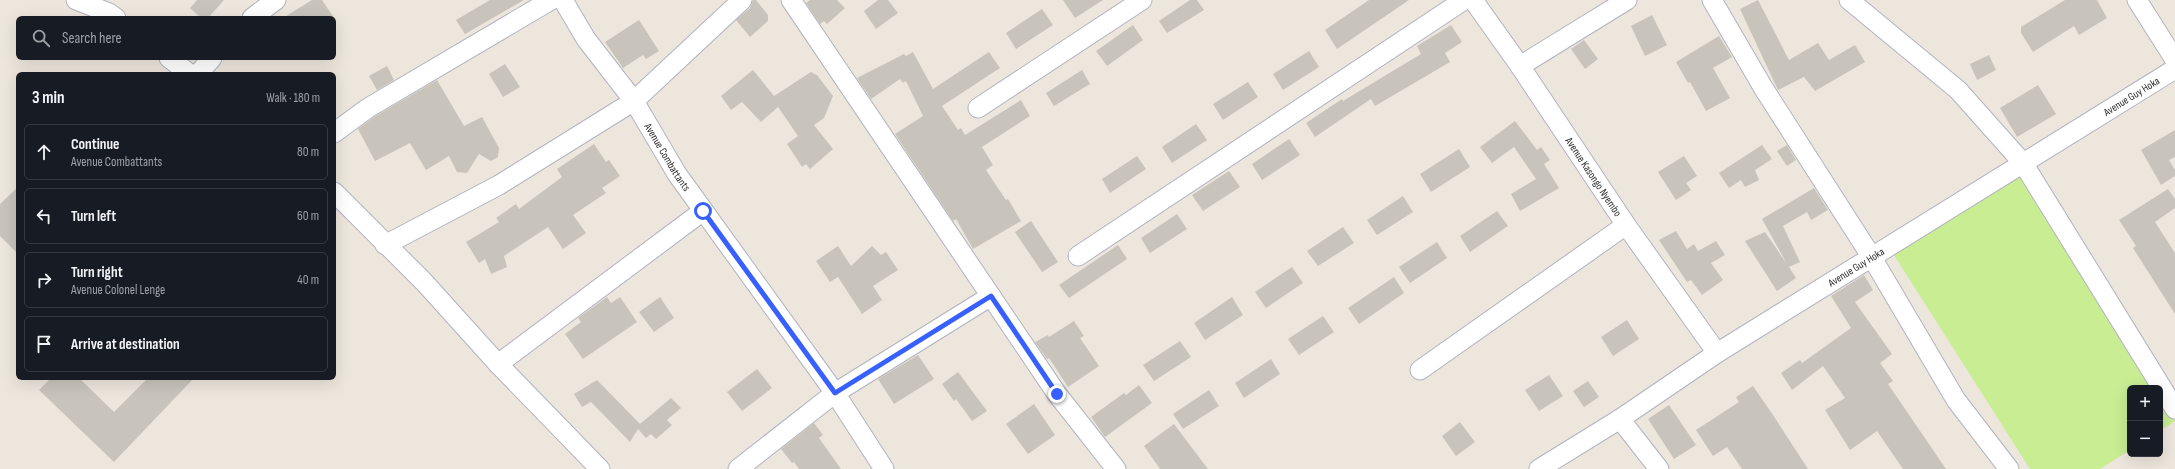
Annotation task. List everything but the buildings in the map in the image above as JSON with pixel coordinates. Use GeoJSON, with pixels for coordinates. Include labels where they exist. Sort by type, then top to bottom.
{"type":"FeatureCollection","features":[{"type":"Feature","properties":{"kind":"street"},"geometry":{"type":"LineString","coordinates":[[76,0],[113,16]]}},
{"type":"Feature","properties":{"kind":"street"},"geometry":{"type":"LineString","coordinates":[[255,16],[276,0]]}},
{"type":"Feature","properties":{"kind":"street"},"geometry":{"type":"LineString","coordinates":[[336,132],[368,108],[551,0]]}},
{"type":"Feature","properties":{"kind":"street","name":"Avenue Combattants"},"geometry":{"type":"LineString","coordinates":[[563,0],[586,39],[634,101],[677,174],[835,393],[884,469]]}},
{"type":"Feature","properties":{"kind":"street"},"geometry":{"type":"LineString","coordinates":[[385,245],[499,185],[634,101],[742,0]]}},
{"type":"Feature","properties":{"kind":"street"},"geometry":{"type":"LineString","coordinates":[[791,0],[1057,394],[1116,469]]}},
{"type":"Feature","properties":{"kind":"street"},"geometry":{"type":"LineString","coordinates":[[978,108],[1142,0]]}},
{"type":"Feature","properties":{"kind":"street"},"geometry":{"type":"LineString","coordinates":[[1078,256],[1464,0]]}},
{"type":"Feature","properties":{"kind":"street","name":"Avenue Kasongo Nyembo"},"geometry":{"type":"LineString","coordinates":[[1473,0],[1520,66],[1626,225],[1717,353]]}},
{"type":"Feature","properties":{"kind":"street"},"geometry":{"type":"LineString","coordinates":[[1520,66],[1627,0]]}},
{"type":"Feature","properties":{"kind":"street"},"geometry":{"type":"LineString","coordinates":[[1712,0],[1764,89],[1871,256],[1956,400],[2009,469]]}},
{"type":"Feature","properties":{"kind":"street"},"geometry":{"type":"LineString","coordinates":[[1849,0],[1958,90],[2023,163],[2175,408]]}},
{"type":"Feature","properties":{"kind":"street"},"geometry":{"type":"LineString","coordinates":[[2137,0],[2175,60]]}},
{"type":"Feature","properties":{"kind":"street"},"geometry":{"type":"LineString","coordinates":[[172,60],[187,72]]}},
{"type":"Feature","properties":{"kind":"street"},"geometry":{"type":"LineString","coordinates":[[200,72],[210,60]]}},
{"type":"Feature","properties":{"kind":"street","name":"Avenue Guy Hoka"},"geometry":{"type":"LineString","coordinates":[[1539,469],[1620,419],[1717,353],[2175,68]]}},
{"type":"Feature","properties":{"kind":"street"},"geometry":{"type":"LineString","coordinates":[[336,194],[385,245],[424,282],[498,364],[600,469]]}},
{"type":"Feature","properties":{"kind":"street"},"geometry":{"type":"LineString","coordinates":[[498,364],[703,211]]}},
{"type":"Feature","properties":{"kind":"street"},"geometry":{"type":"LineString","coordinates":[[1420,370],[1626,225]]}},
{"type":"Feature","properties":{"kind":"street"},"geometry":{"type":"LineString","coordinates":[[738,469],[835,393],[991,296]]}},
{"type":"Feature","properties":{"kind":"street"},"geometry":{"type":"LineString","coordinates":[[1620,419],[1659,469]]}},
{"type":"Feature","properties":{"kind":"green space"},"geometry":{"type":"Polygon","coordinates":[[[2017,172],[2153,385],[2127,385],[2127,452],[2100,469],[2030,469],[1892,252],[2017,172]]]}},
{"type":"Feature","properties":{"kind":"green space"},"geometry":{"type":"Polygon","coordinates":[[[2163,401],[2175,419],[2175,421],[2163,429],[2163,401]]]}},
{"type":"Feature","properties":{"kind":"route"},"geometry":{"type":"LineString","coordinates":[[703,211],[835,393],[991,296],[1057,394]]}}]}
